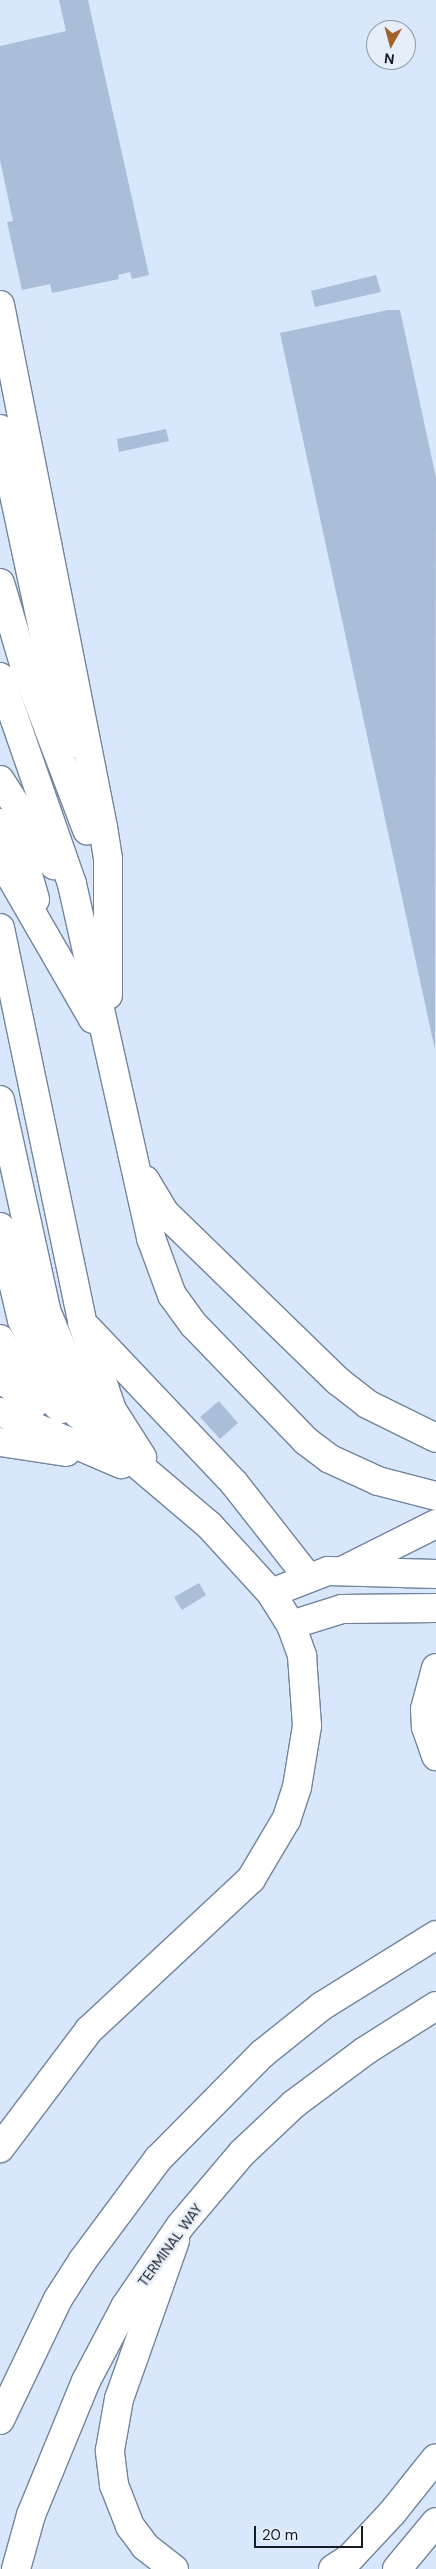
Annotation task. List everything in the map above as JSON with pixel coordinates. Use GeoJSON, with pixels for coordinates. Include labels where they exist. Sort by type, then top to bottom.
{"type":"FeatureCollection","features":[{"type":"Feature","properties":{"kind":"main road"},"geometry":{"type":"LineString","coordinates":[[0,305],[108,859],[108,1047]]}},
{"type":"Feature","properties":{"kind":"main road"},"geometry":{"type":"LineString","coordinates":[[0,429],[87,830],[108,940]]}},
{"type":"Feature","properties":{"kind":"main road"},"geometry":{"type":"LineString","coordinates":[[0,583],[24,664],[87,830]]}},
{"type":"Feature","properties":{"kind":"main road"},"geometry":{"type":"LineString","coordinates":[[0,677],[52,823],[82,930],[159,1267],[172,1295],[194,1325],[306,1441],[330,1459],[378,1481],[426,1494],[436,1511]]}},
{"type":"Feature","properties":{"kind":"main road"},"geometry":{"type":"LineString","coordinates":[[0,726],[52,823]]}},
{"type":"Feature","properties":{"kind":"main road"},"geometry":{"type":"LineString","coordinates":[[0,780],[48,852],[82,930]]}},
{"type":"Feature","properties":{"kind":"main road"},"geometry":{"type":"LineString","coordinates":[[0,823],[23,857],[44,930]]}},
{"type":"Feature","properties":{"kind":"main road"},"geometry":{"type":"LineString","coordinates":[[0,858],[44,930],[108,1047]]}},
{"type":"Feature","properties":{"kind":"main road"},"geometry":{"type":"LineString","coordinates":[[0,928],[82,1322],[112,1410],[135,1448],[167,1492]]}},
{"type":"Feature","properties":{"kind":"main road"},"geometry":{"type":"LineString","coordinates":[[0,1100],[47,1313],[76,1382],[112,1434],[167,1492]]}},
{"type":"Feature","properties":{"kind":"main road"},"geometry":{"type":"LineString","coordinates":[[134,1157],[164,1212],[338,1381],[368,1404],[436,1438]]}},
{"type":"Feature","properties":{"kind":"main road"},"geometry":{"type":"LineString","coordinates":[[0,1227],[22,1320],[56,1386],[78,1414],[167,1492]]}},
{"type":"Feature","properties":{"kind":"main road"},"geometry":{"type":"LineString","coordinates":[[32,1247],[48,1282],[82,1322],[234,1483],[306,1576]]}},
{"type":"Feature","properties":{"kind":"main road"},"geometry":{"type":"LineString","coordinates":[[0,1339],[17,1367],[40,1392],[215,1531],[271,1593],[291,1625],[300,1648],[306,1691],[304,1755],[286,1820],[268,1855],[243,1891],[154,1966],[88,2030],[0,2148]]}},
{"type":"Feature","properties":{"kind":"main road"},"geometry":{"type":"LineString","coordinates":[[0,1378],[167,1492]]}},
{"type":"Feature","properties":{"kind":"main road"},"geometry":{"type":"LineString","coordinates":[[0,1412],[110,1458],[167,1492]]}},
{"type":"Feature","properties":{"kind":"main road"},"geometry":{"type":"LineString","coordinates":[[0,1425],[110,1461],[167,1492]]}},
{"type":"Feature","properties":{"kind":"main road"},"geometry":{"type":"LineString","coordinates":[[0,1432],[84,1452],[167,1492]]}},
{"type":"Feature","properties":{"kind":"main road"},"geometry":{"type":"LineString","coordinates":[[0,1442],[98,1460],[167,1492]]}},
{"type":"Feature","properties":{"kind":"main road"},"geometry":{"type":"LineString","coordinates":[[0,1450],[75,1456],[167,1492]]}},
{"type":"Feature","properties":{"kind":"main road"},"geometry":{"type":"LineString","coordinates":[[0,1462],[66,1460],[100,1466],[167,1492]]}},
{"type":"Feature","properties":{"kind":"main road"},"geometry":{"type":"LineString","coordinates":[[344,1570],[436,1524]]}},
{"type":"Feature","properties":{"kind":"main road"},"geometry":{"type":"LineString","coordinates":[[271,1593],[306,1576],[344,1570],[436,1574]]}},
{"type":"Feature","properties":{"kind":"main road"},"geometry":{"type":"LineString","coordinates":[[291,1625],[342,1609],[436,1608]]}},
{"type":"Feature","properties":{"kind":"main road"},"geometry":{"type":"LineString","coordinates":[[436,1668],[425,1709],[426,1727],[436,1756]]}},
{"type":"Feature","properties":{"kind":"main road"},"geometry":{"type":"LineString","coordinates":[[0,2420],[58,2299],[83,2260],[158,2160],[262,2054],[322,2006],[436,1935]]}},
{"type":"Feature","properties":{"kind":"main road","name":"TERMINAL WAY"},"geometry":{"type":"LineString","coordinates":[[16,2569],[31,2515],[86,2381],[125,2307],[181,2225],[242,2153],[294,2104],[365,2051],[436,2006]]}},
{"type":"Feature","properties":{"kind":"main road"},"geometry":{"type":"LineString","coordinates":[[174,2569],[145,2546],[130,2526],[114,2484],[110,2450],[119,2399],[181,2225]]}},
{"type":"Feature","properties":{"kind":"main road"},"geometry":{"type":"LineString","coordinates":[[333,2569],[350,2558],[392,2513],[436,2458]]}},
{"type":"Feature","properties":{"kind":"main road"},"geometry":{"type":"LineString","coordinates":[[397,2569],[436,2522]]}},
{"type":"Feature","properties":{"kind":"shaded area"},"geometry":{"type":"Polygon","coordinates":[[[0,0],[436,0],[436,2569],[0,2569],[0,0]]]}},
{"type":"Feature","properties":{"kind":"building"},"geometry":{"type":"Polygon","coordinates":[[[59,0],[88,0],[149,275],[132,279],[130,272],[118,275],[119,279],[52,293],[50,284],[22,290],[7,222],[13,221],[0,160],[0,46],[66,31],[59,0]]]}},
{"type":"Feature","properties":{"kind":"building"},"geometry":{"type":"Polygon","coordinates":[[[376,275],[381,292],[315,307],[311,291],[376,275]]]}},
{"type":"Feature","properties":{"kind":"building"},"geometry":{"type":"Polygon","coordinates":[[[388,310],[400,310],[436,478],[435,1050],[280,333],[388,310]]]}},
{"type":"Feature","properties":{"kind":"building"},"geometry":{"type":"Polygon","coordinates":[[[166,429],[169,441],[119,452],[117,439],[166,429]]]}},
{"type":"Feature","properties":{"kind":"building"},"geometry":{"type":"Polygon","coordinates":[[[219,1401],[238,1423],[220,1439],[200,1417],[219,1401]]]}},
{"type":"Feature","properties":{"kind":"building"},"geometry":{"type":"Polygon","coordinates":[[[199,1583],[206,1595],[182,1610],[174,1597],[199,1583]]]}}]}
